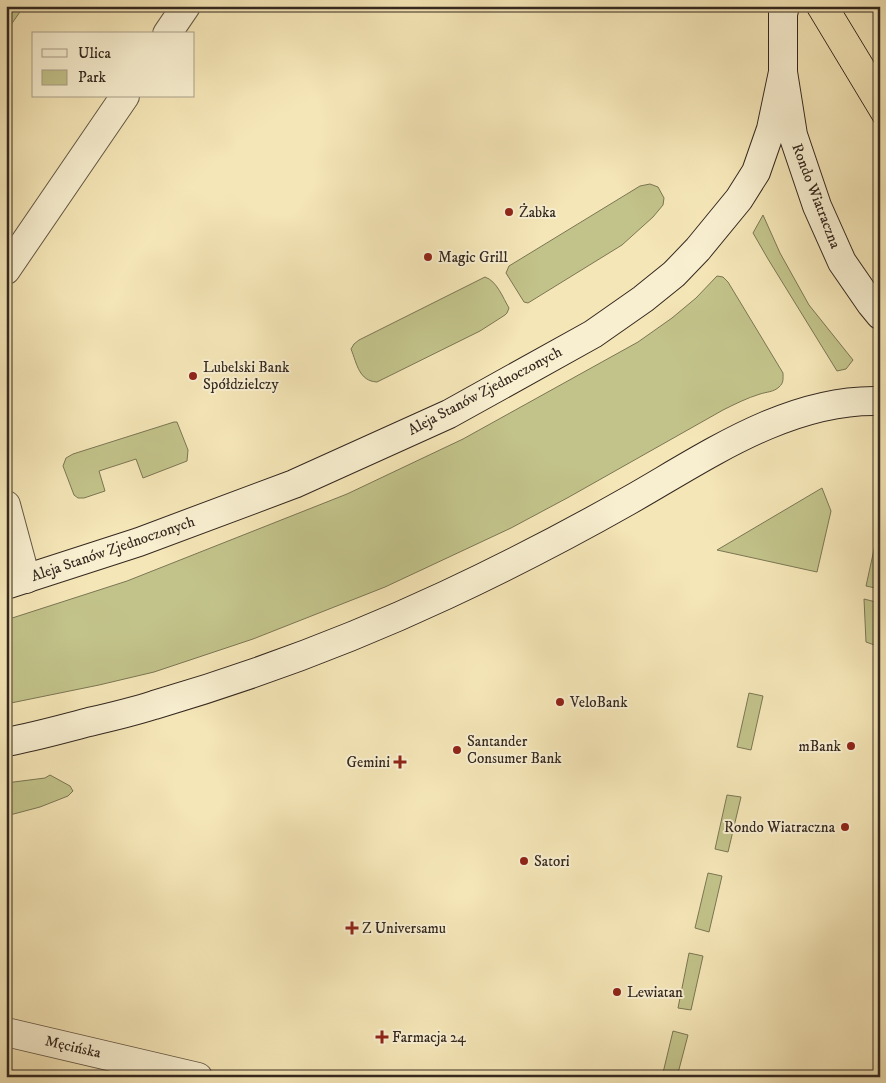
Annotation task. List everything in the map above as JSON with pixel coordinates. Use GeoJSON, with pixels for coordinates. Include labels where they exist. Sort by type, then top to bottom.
{"type":"FeatureCollection","features":[{"type":"Feature","properties":{"kind":"main road"},"geometry":{"type":"LineString","coordinates":[[168,32],[186,6]]}},
{"type":"Feature","properties":{"kind":"main road","name":"Rondo Wiatraczna"},"geometry":{"type":"LineString","coordinates":[[784,9],[783,72],[793,135],[816,206],[842,262],[870,304],[880,314]]}},
{"type":"Feature","properties":{"kind":"main road","name":"Aleja Stanów Zjednoczonych"},"geometry":{"type":"LineString","coordinates":[[16,582],[139,542],[294,484],[449,414],[593,334],[643,299],[674,274],[703,243],[739,199],[756,172],[771,129],[783,72]]}},
{"type":"Feature","properties":{"kind":"main road"},"geometry":{"type":"LineString","coordinates":[[6,270],[124,98]]}},
{"type":"Feature","properties":{"kind":"main road"},"geometry":{"type":"LineString","coordinates":[[6,742],[153,706],[276,665],[357,634],[444,596],[525,557],[627,502],[748,433],[774,422],[819,408],[866,400],[880,401]]}},
{"type":"Feature","properties":{"kind":"main road"},"geometry":{"type":"LineString","coordinates":[[6,505],[16,582]]}},
{"type":"Feature","properties":{"kind":"main road","name":"Męcińska"},"geometry":{"type":"LineString","coordinates":[[6,1032],[198,1077]]}},
{"type":"Feature","properties":{"kind":"green space"},"geometry":{"type":"Polygon","coordinates":[[[6,6],[24,6],[6,32],[6,6]]]}},
{"type":"Feature","properties":{"kind":"green space"},"geometry":{"type":"Polygon","coordinates":[[[650,184],[658,187],[664,198],[663,205],[653,217],[622,245],[528,303],[524,302],[506,273],[509,266],[640,186],[650,184]]]}},
{"type":"Feature","properties":{"kind":"green space"},"geometry":{"type":"Polygon","coordinates":[[[763,215],[780,253],[809,305],[853,360],[846,369],[837,371],[753,233],[763,215]]]}},
{"type":"Feature","properties":{"kind":"green space"},"geometry":{"type":"Polygon","coordinates":[[[717,276],[723,277],[728,282],[783,373],[781,385],[777,389],[750,397],[723,410],[511,528],[385,587],[253,639],[154,672],[6,704],[6,620],[127,581],[347,494],[463,439],[638,342],[696,298],[717,276]]]}},
{"type":"Feature","properties":{"kind":"green space"},"geometry":{"type":"Polygon","coordinates":[[[485,277],[493,282],[509,308],[505,315],[480,331],[377,382],[366,379],[362,375],[351,349],[359,340],[485,277]]]}},
{"type":"Feature","properties":{"kind":"green space"},"geometry":{"type":"Polygon","coordinates":[[[177,422],[188,450],[187,461],[143,478],[136,459],[99,471],[105,491],[84,498],[78,498],[74,495],[63,466],[66,458],[73,454],[177,422]]]}},
{"type":"Feature","properties":{"kind":"green space"},"geometry":{"type":"Polygon","coordinates":[[[822,488],[831,511],[817,572],[717,550],[822,488]]]}},
{"type":"Feature","properties":{"kind":"green space"},"geometry":{"type":"Polygon","coordinates":[[[880,522],[880,589],[866,586],[880,522]]]}},
{"type":"Feature","properties":{"kind":"green space"},"geometry":{"type":"Polygon","coordinates":[[[864,599],[880,603],[880,647],[866,642],[864,599]]]}},
{"type":"Feature","properties":{"kind":"green space"},"geometry":{"type":"Polygon","coordinates":[[[749,693],[763,696],[751,750],[737,747],[749,693]]]}},
{"type":"Feature","properties":{"kind":"green space"},"geometry":{"type":"Polygon","coordinates":[[[50,775],[70,786],[73,791],[68,796],[40,807],[6,816],[6,783],[45,778],[50,775]]]}},
{"type":"Feature","properties":{"kind":"green space"},"geometry":{"type":"Polygon","coordinates":[[[727,795],[741,797],[728,852],[715,849],[727,795]]]}},
{"type":"Feature","properties":{"kind":"green space"},"geometry":{"type":"Polygon","coordinates":[[[708,873],[722,876],[709,932],[695,928],[708,873]]]}},
{"type":"Feature","properties":{"kind":"green space"},"geometry":{"type":"Polygon","coordinates":[[[689,953],[703,956],[691,1010],[678,1008],[689,953]]]}},
{"type":"Feature","properties":{"kind":"green space"},"geometry":{"type":"Polygon","coordinates":[[[673,1031],[688,1035],[677,1077],[662,1077],[673,1031]]]}},
{"type":"Feature","properties":{"kind":"tram line"},"geometry":{"type":"LineString","coordinates":[[804,6],[880,132]]}},
{"type":"Feature","properties":{"kind":"tram line"},"geometry":{"type":"LineString","coordinates":[[840,6],[880,72]]}},
{"type":"Feature","properties":{"kind":"tram line"},"geometry":{"type":"LineString","coordinates":[[877,6],[880,12]]}},
{"type":"Feature","properties":{"kind":"place","name":"Żabka"},"geometry":{"type":"Point","coordinates":[509,212]}},
{"type":"Feature","properties":{"kind":"place","name":"Magic Grill"},"geometry":{"type":"Point","coordinates":[428,257]}},
{"type":"Feature","properties":{"kind":"place","name":"Lubelski Bank Spółdzielczy"},"geometry":{"type":"Point","coordinates":[193,376]}},
{"type":"Feature","properties":{"kind":"place","name":"VeloBank"},"geometry":{"type":"Point","coordinates":[560,702]}},
{"type":"Feature","properties":{"kind":"place","name":"mBank"},"geometry":{"type":"Point","coordinates":[851,746]}},
{"type":"Feature","properties":{"kind":"place","name":"Santander Consumer Bank"},"geometry":{"type":"Point","coordinates":[457,750]}},
{"type":"Feature","properties":{"kind":"place","name":"Gemini"},"geometry":{"type":"Point","coordinates":[400,762]}},
{"type":"Feature","properties":{"kind":"place","name":"Rondo Wiatraczna"},"geometry":{"type":"Point","coordinates":[845,827]}},
{"type":"Feature","properties":{"kind":"place","name":"Satori"},"geometry":{"type":"Point","coordinates":[524,861]}},
{"type":"Feature","properties":{"kind":"place","name":"Z Universamu"},"geometry":{"type":"Point","coordinates":[352,928]}},
{"type":"Feature","properties":{"kind":"place","name":"Lewiatan"},"geometry":{"type":"Point","coordinates":[617,992]}},
{"type":"Feature","properties":{"kind":"place","name":"Farmacja 24"},"geometry":{"type":"Point","coordinates":[382,1037]}}]}
